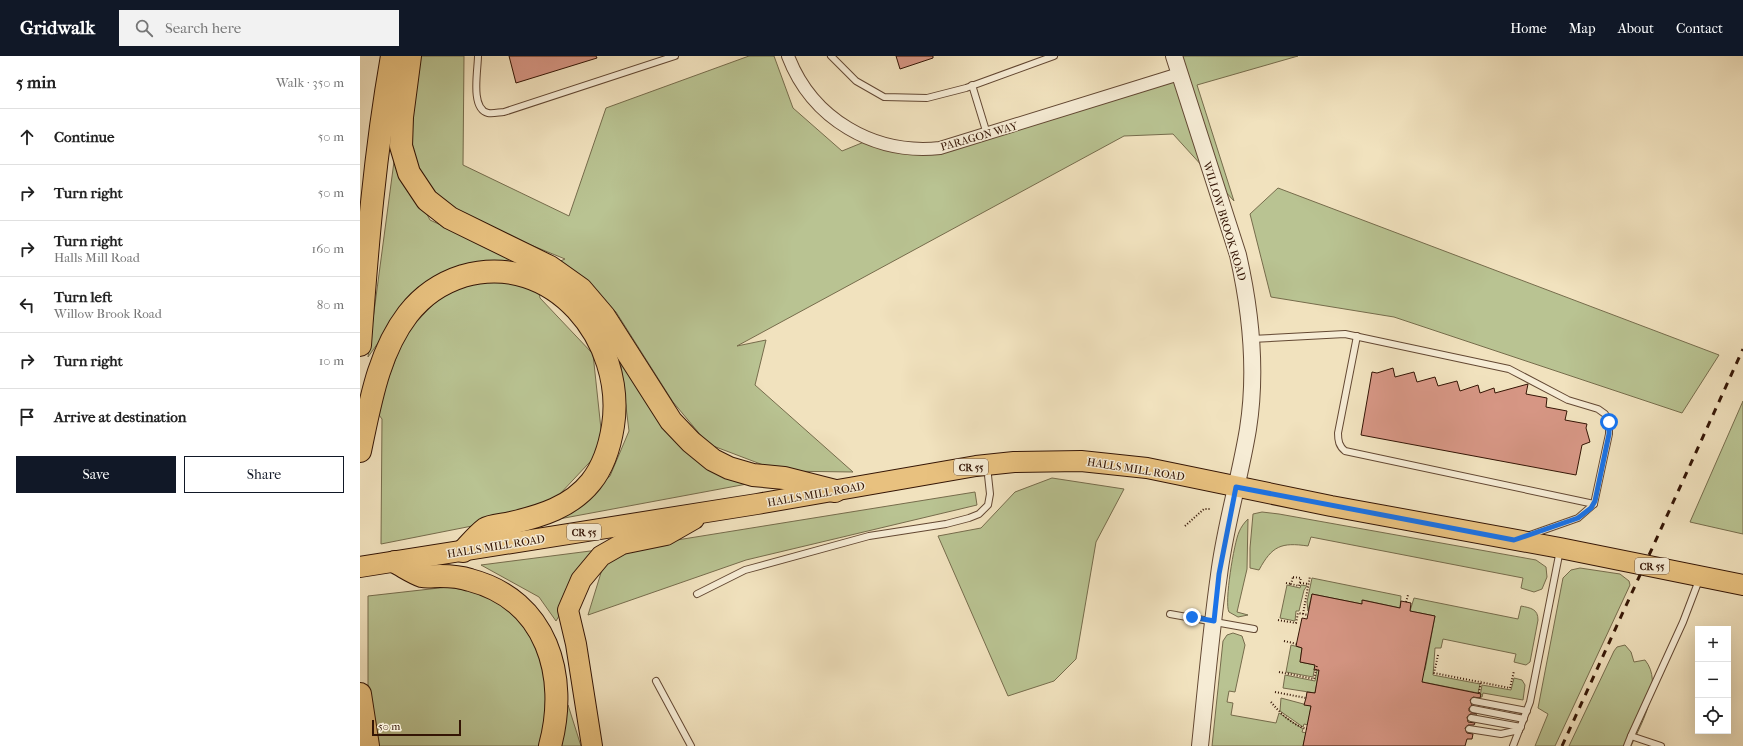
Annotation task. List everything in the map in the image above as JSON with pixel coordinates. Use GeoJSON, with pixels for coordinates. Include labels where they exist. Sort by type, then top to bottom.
{"type":"FeatureCollection","features":[{"type":"Feature","properties":{"kind":"highway"},"geometry":{"type":"LineString","coordinates":[[360,345],[367,255],[378,153],[392,56]]}},
{"type":"Feature","properties":{"kind":"highway"},"geometry":{"type":"LineString","coordinates":[[410,56],[402,125],[402,146],[409,173],[427,200],[450,218],[550,267],[581,289],[604,316],[671,421],[691,442],[714,460],[729,468],[754,475],[784,478],[835,491]]}},
{"type":"Feature","properties":{"kind":"highway"},"geometry":{"type":"LineString","coordinates":[[360,451],[372,396],[389,345],[408,314],[432,292],[456,278],[471,274],[498,272],[528,276],[554,290],[568,300],[592,328],[600,342],[611,370],[615,398],[615,417],[606,454],[591,482],[579,495],[566,504],[551,512],[486,529],[463,551]]}},
{"type":"Feature","properties":{"kind":"highway"},"geometry":{"type":"LineString","coordinates":[[395,562],[421,567],[491,587],[511,599],[531,618],[547,646],[555,678],[556,717],[550,746]]}},
{"type":"Feature","properties":{"kind":"highway"},"geometry":{"type":"LineString","coordinates":[[360,694],[368,746]]}},
{"type":"Feature","properties":{"kind":"main road","name":"HALLS MILL ROAD"},"geometry":{"type":"LineString","coordinates":[[421,567],[463,551],[987,465],[1055,461],[1098,462],[1147,468],[1236,487],[1560,548],[1743,585]]}},
{"type":"Feature","properties":{"kind":"main road"},"geometry":{"type":"LineString","coordinates":[[592,746],[576,644],[568,610],[581,580],[601,556],[622,544],[666,535],[706,512]]}},
{"type":"Feature","properties":{"kind":"main road"},"geometry":{"type":"LineString","coordinates":[[360,567],[395,562]]}},
{"type":"Feature","properties":{"kind":"street","name":"PARAGON WAY"},"geometry":{"type":"LineString","coordinates":[[788,56],[800,82],[822,110],[848,129],[869,140],[893,147],[930,149],[940,148],[987,134],[1179,74]]}},
{"type":"Feature","properties":{"kind":"street","name":"WILLOW BROOK ROAD"},"geometry":{"type":"LineString","coordinates":[[1174,56],[1238,255],[1246,291],[1251,339],[1252,378],[1248,429],[1219,574],[1200,746]]}},
{"type":"Feature","properties":{"kind":"lane"},"geometry":{"type":"LineString","coordinates":[[478,56],[476,99],[481,109],[488,113],[504,112],[675,56]]}},
{"type":"Feature","properties":{"kind":"lane"},"geometry":{"type":"LineString","coordinates":[[831,56],[856,81],[884,97],[927,98],[972,85],[1054,56]]}},
{"type":"Feature","properties":{"kind":"lane"},"geometry":{"type":"LineString","coordinates":[[972,85],[987,134]]}},
{"type":"Feature","properties":{"kind":"lane"},"geometry":{"type":"LineString","coordinates":[[1251,339],[1345,334],[1357,336],[1509,369],[1568,400],[1598,408],[1605,414],[1609,422],[1609,434],[1594,504],[1578,518],[1514,540]]}},
{"type":"Feature","properties":{"kind":"lane"},"geometry":{"type":"LineString","coordinates":[[1357,336],[1338,433],[1338,441],[1341,448],[1345,451],[1594,504]]}},
{"type":"Feature","properties":{"kind":"lane"},"geometry":{"type":"LineString","coordinates":[[697,594],[745,570],[869,536],[946,524],[970,518],[979,514],[988,505],[990,494],[987,465]]}},
{"type":"Feature","properties":{"kind":"lane"},"geometry":{"type":"LineString","coordinates":[[1513,746],[1530,702],[1560,548]]}},
{"type":"Feature","properties":{"kind":"lane"},"geometry":{"type":"LineString","coordinates":[[1627,746],[1683,622],[1700,576]]}},
{"type":"Feature","properties":{"kind":"lane"},"geometry":{"type":"LineString","coordinates":[[1170,614],[1254,629]]}},
{"type":"Feature","properties":{"kind":"lane"},"geometry":{"type":"LineString","coordinates":[[656,681],[691,746]]}},
{"type":"Feature","properties":{"kind":"lane"},"geometry":{"type":"LineString","coordinates":[[1476,699],[1527,711]]}},
{"type":"Feature","properties":{"kind":"lane"},"geometry":{"type":"LineString","coordinates":[[1473,709],[1524,719]]}},
{"type":"Feature","properties":{"kind":"lane"},"geometry":{"type":"LineString","coordinates":[[1471,718],[1520,728]]}},
{"type":"Feature","properties":{"kind":"lane"},"geometry":{"type":"LineString","coordinates":[[1469,729],[1501,734],[1520,728]]}},
{"type":"Feature","properties":{"kind":"lane"},"geometry":{"type":"LineString","coordinates":[[1631,736],[1661,746]]}},
{"type":"Feature","properties":{"kind":"path"},"geometry":{"type":"LineString","coordinates":[[1185,526],[1204,509],[1210,509]]}},
{"type":"Feature","properties":{"kind":"path"},"geometry":{"type":"LineString","coordinates":[[1286,583],[1299,586],[1301,578],[1293,576],[1291,584]]}},
{"type":"Feature","properties":{"kind":"path"},"geometry":{"type":"LineString","coordinates":[[1303,614],[1310,576]]}},
{"type":"Feature","properties":{"kind":"path"},"geometry":{"type":"LineString","coordinates":[[1300,582],[1309,584]]}},
{"type":"Feature","properties":{"kind":"path"},"geometry":{"type":"LineString","coordinates":[[1406,602],[1408,595]]}},
{"type":"Feature","properties":{"kind":"path"},"geometry":{"type":"LineString","coordinates":[[1278,620],[1296,623],[1298,613],[1308,615]]}},
{"type":"Feature","properties":{"kind":"path"},"geometry":{"type":"LineString","coordinates":[[1284,641],[1297,644]]}},
{"type":"Feature","properties":{"kind":"path"},"geometry":{"type":"LineString","coordinates":[[1438,656],[1434,673],[1510,688],[1514,671]]}},
{"type":"Feature","properties":{"kind":"path"},"geometry":{"type":"LineString","coordinates":[[1279,672],[1314,679],[1317,665]]}},
{"type":"Feature","properties":{"kind":"path"},"geometry":{"type":"LineString","coordinates":[[1476,699],[1481,682]]}},
{"type":"Feature","properties":{"kind":"path"},"geometry":{"type":"LineString","coordinates":[[1275,692],[1306,698]]}},
{"type":"Feature","properties":{"kind":"path"},"geometry":{"type":"LineString","coordinates":[[1271,702],[1284,715],[1307,729]]}},
{"type":"Feature","properties":{"kind":"green space"},"geometry":{"type":"Polygon","coordinates":[[[420,56],[464,56],[463,165],[569,216],[606,108],[749,56],[774,56],[793,108],[842,151],[869,140],[940,150],[1180,77],[1173,56],[1298,56],[1197,85],[1234,201],[1173,134],[1124,136],[737,346],[766,340],[755,385],[853,472],[779,471],[708,444],[673,402],[616,312],[558,262],[565,259],[460,216],[421,178],[410,140],[420,56]]]}},
{"type":"Feature","properties":{"kind":"green space"},"geometry":{"type":"Polygon","coordinates":[[[395,154],[430,220],[513,259],[445,272],[398,315],[368,357],[395,154]]]}},
{"type":"Feature","properties":{"kind":"green space"},"geometry":{"type":"Polygon","coordinates":[[[1278,188],[1719,355],[1682,413],[1394,317],[1271,297],[1250,214],[1278,188]]]}},
{"type":"Feature","properties":{"kind":"green space"},"geometry":{"type":"Polygon","coordinates":[[[469,280],[538,286],[540,298],[593,354],[603,448],[543,512],[381,544],[382,419],[376,411],[405,334],[444,293],[469,280]]]}},
{"type":"Feature","properties":{"kind":"green space"},"geometry":{"type":"Polygon","coordinates":[[[619,350],[661,422],[747,484],[559,519],[610,476],[629,431],[619,350]]]}},
{"type":"Feature","properties":{"kind":"green space"},"geometry":{"type":"Polygon","coordinates":[[[1743,401],[1743,534],[1690,522],[1743,401]]]}},
{"type":"Feature","properties":{"kind":"green space"},"geometry":{"type":"Polygon","coordinates":[[[1052,478],[1124,489],[1096,542],[1076,659],[1054,681],[1008,696],[938,536],[981,528],[1015,492],[1052,478]]]}},
{"type":"Feature","properties":{"kind":"green space"},"geometry":{"type":"Polygon","coordinates":[[[975,492],[977,505],[746,560],[588,615],[604,563],[646,545],[975,492]]]}},
{"type":"Feature","properties":{"kind":"green space"},"geometry":{"type":"Polygon","coordinates":[[[1262,512],[1536,560],[1546,567],[1547,577],[1542,589],[1534,592],[1521,588],[1523,578],[1311,537],[1308,546],[1291,545],[1278,548],[1268,556],[1259,570],[1250,568],[1253,514],[1262,512]]]}},
{"type":"Feature","properties":{"kind":"green space"},"geometry":{"type":"Polygon","coordinates":[[[1248,519],[1247,569],[1237,612],[1248,615],[1238,617],[1229,612],[1229,586],[1232,560],[1237,538],[1241,528],[1248,519]]]}},
{"type":"Feature","properties":{"kind":"green space"},"geometry":{"type":"Polygon","coordinates":[[[598,550],[556,621],[539,597],[481,565],[598,550]]]}},
{"type":"Feature","properties":{"kind":"green space"},"geometry":{"type":"Polygon","coordinates":[[[1580,568],[1620,574],[1629,581],[1630,585],[1555,746],[1535,746],[1548,714],[1538,708],[1563,578],[1571,570],[1580,568]]]}},
{"type":"Feature","properties":{"kind":"green space"},"geometry":{"type":"Polygon","coordinates":[[[1312,578],[1401,596],[1400,608],[1363,600],[1362,604],[1312,594],[1308,611],[1307,602],[1312,578]]]}},
{"type":"Feature","properties":{"kind":"green space"},"geometry":{"type":"Polygon","coordinates":[[[1287,585],[1300,588],[1301,585],[1307,586],[1304,590],[1299,611],[1296,611],[1295,621],[1280,618],[1287,585]]]}},
{"type":"Feature","properties":{"kind":"green space"},"geometry":{"type":"Polygon","coordinates":[[[448,587],[477,592],[512,609],[543,657],[551,700],[541,746],[378,746],[368,696],[368,596],[448,587]]]}},
{"type":"Feature","properties":{"kind":"green space"},"geometry":{"type":"Polygon","coordinates":[[[1414,598],[1518,619],[1521,606],[1528,607],[1535,611],[1538,616],[1530,662],[1526,665],[1514,662],[1516,654],[1443,639],[1441,648],[1435,648],[1433,675],[1480,684],[1478,693],[1403,678],[1425,670],[1435,616],[1410,611],[1414,598]]]}},
{"type":"Feature","properties":{"kind":"green space"},"geometry":{"type":"Polygon","coordinates":[[[1233,633],[1242,636],[1245,645],[1235,692],[1229,691],[1227,702],[1233,703],[1231,715],[1276,723],[1279,713],[1303,729],[1302,732],[1306,733],[1303,746],[1212,746],[1223,641],[1227,635],[1233,633]]]}},
{"type":"Feature","properties":{"kind":"green space"},"geometry":{"type":"Polygon","coordinates":[[[1291,645],[1302,648],[1300,662],[1315,665],[1313,677],[1286,672],[1291,645]]]}},
{"type":"Feature","properties":{"kind":"green space"},"geometry":{"type":"Polygon","coordinates":[[[1625,645],[1631,652],[1634,662],[1645,660],[1650,669],[1652,680],[1652,691],[1649,703],[1631,746],[1569,746],[1614,651],[1617,647],[1625,645]]]}},
{"type":"Feature","properties":{"kind":"green space"},"geometry":{"type":"Polygon","coordinates":[[[1317,670],[1319,671],[1315,693],[1283,688],[1285,675],[1315,681],[1317,670]]]}},
{"type":"Feature","properties":{"kind":"green space"},"geometry":{"type":"Polygon","coordinates":[[[1514,678],[1522,680],[1525,685],[1523,700],[1483,693],[1482,697],[1480,697],[1482,685],[1511,690],[1514,678]]]}},
{"type":"Feature","properties":{"kind":"green space"},"geometry":{"type":"Polygon","coordinates":[[[1281,698],[1311,706],[1308,725],[1304,724],[1303,727],[1280,711],[1281,698]]]}},
{"type":"Feature","properties":{"kind":"green space"},"geometry":{"type":"Polygon","coordinates":[[[568,705],[581,746],[557,746],[568,705]]]}},
{"type":"Feature","properties":{"kind":"building"},"geometry":{"type":"Polygon","coordinates":[[[509,56],[596,56],[597,58],[516,83],[509,56]]]}},
{"type":"Feature","properties":{"kind":"building"},"geometry":{"type":"Polygon","coordinates":[[[896,56],[933,56],[933,58],[900,69],[896,56]]]}},
{"type":"Feature","properties":{"kind":"building"},"geometry":{"type":"Polygon","coordinates":[[[1393,368],[1395,377],[1414,372],[1417,382],[1435,377],[1438,386],[1457,381],[1460,391],[1478,385],[1480,393],[1494,388],[1495,393],[1528,384],[1526,394],[1547,398],[1546,407],[1567,411],[1565,420],[1587,424],[1586,428],[1590,442],[1582,445],[1576,475],[1361,435],[1372,372],[1377,373],[1393,368]]]}},
{"type":"Feature","properties":{"kind":"building"},"geometry":{"type":"Polygon","coordinates":[[[1312,594],[1362,604],[1362,600],[1400,608],[1401,601],[1411,603],[1410,611],[1435,616],[1422,682],[1481,694],[1480,698],[1473,697],[1470,700],[1472,705],[1469,708],[1469,711],[1477,714],[1470,714],[1467,717],[1468,722],[1475,723],[1474,725],[1468,725],[1465,728],[1467,733],[1473,734],[1472,739],[1467,739],[1465,746],[1303,746],[1311,706],[1304,705],[1307,692],[1315,693],[1319,670],[1314,670],[1315,665],[1300,662],[1302,648],[1296,646],[1302,618],[1307,619],[1312,594]]]}},
{"type":"Feature","properties":{"kind":"railway"},"geometry":{"type":"LineString","coordinates":[[1562,746],[1743,349]]}},
{"type":"Feature","properties":{"kind":"route"},"geometry":{"type":"LineString","coordinates":[[1192,617],[1214,621],[1219,574],[1236,487],[1514,540],[1578,518],[1591,508],[1595,501],[1604,458],[1609,434],[1609,422]]}}]}
